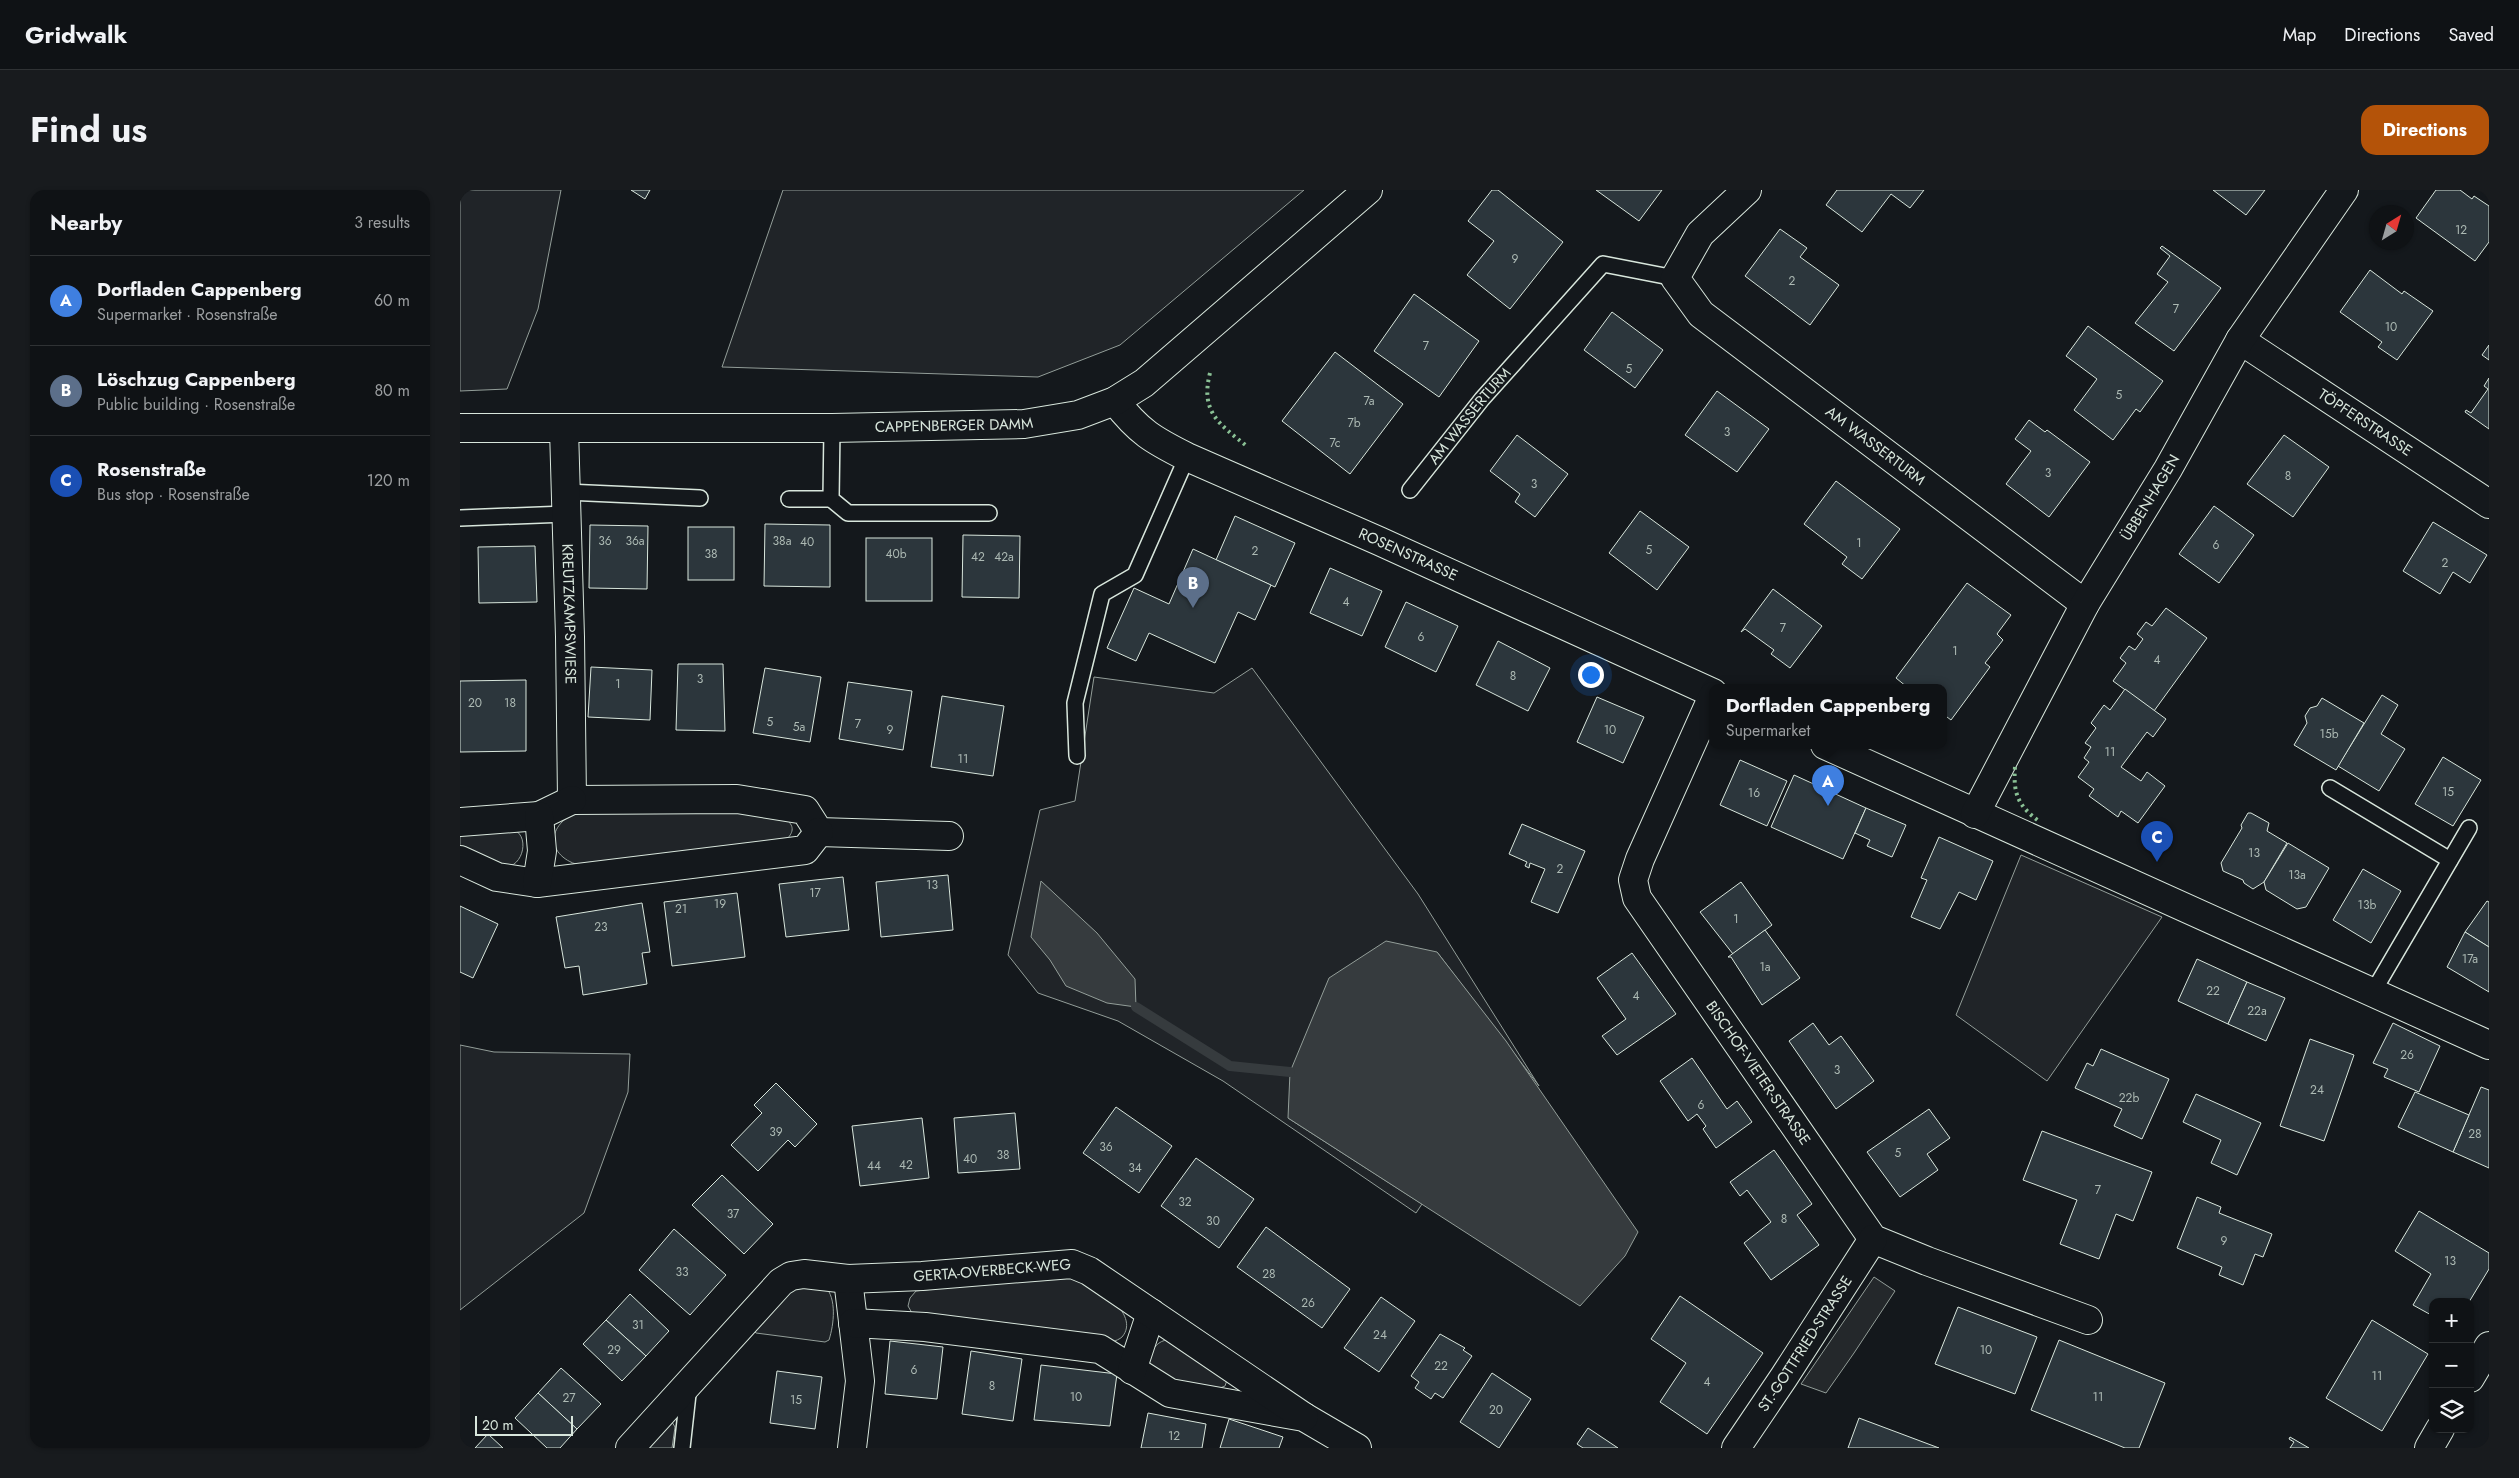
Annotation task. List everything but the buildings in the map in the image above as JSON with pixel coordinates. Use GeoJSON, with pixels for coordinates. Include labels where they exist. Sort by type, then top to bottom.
{"type":"FeatureCollection","features":[{"type":"Feature","properties":{"kind":"street","name":"CAPPENBERGER DAMM"},"geometry":{"type":"LineString","coordinates":[[460,428],[832,428],[1024,424],[1078,415],[1115,401],[1144,383],[1187,348],[1368,190]]}},
{"type":"Feature","properties":{"kind":"street"},"geometry":{"type":"LineString","coordinates":[[1675,278],[1700,234],[1747,190]]}},
{"type":"Feature","properties":{"kind":"street","name":"ÜBBENHAGEN"},"geometry":{"type":"LineString","coordinates":[[1975,814],[2085,604],[2168,469],[2240,340],[2344,190]]}},
{"type":"Feature","properties":{"kind":"street","name":"AM WASSERTURM"},"geometry":{"type":"LineString","coordinates":[[1675,278],[1700,314],[2085,604]]}},
{"type":"Feature","properties":{"kind":"street","name":"TÖPFERSTRASSE"},"geometry":{"type":"LineString","coordinates":[[2240,340],[2489,504]]}},
{"type":"Feature","properties":{"kind":"street","name":"ROSENSTRASSE"},"geometry":{"type":"LineString","coordinates":[[1115,401],[1133,425],[1158,443],[1379,541],[1709,693]]}},
{"type":"Feature","properties":{"kind":"street","name":"KREUTZKAMPSWIESE"},"geometry":{"type":"LineString","coordinates":[[564,429],[572,800]]}},
{"type":"Feature","properties":{"kind":"street","name":"BISCHOF-VIETER-STRASSE"},"geometry":{"type":"LineString","coordinates":[[1709,704],[1640,859],[1633,880],[1637,898],[1873,1239]]}},
{"type":"Feature","properties":{"kind":"street"},"geometry":{"type":"LineString","coordinates":[[1834,749],[2489,1045]]}},
{"type":"Feature","properties":{"kind":"street"},"geometry":{"type":"LineString","coordinates":[[460,822],[539,816],[572,800],[737,800],[805,810],[820,832]]}},
{"type":"Feature","properties":{"kind":"street"},"geometry":{"type":"LineString","coordinates":[[537,883],[542,851],[539,816]]}},
{"type":"Feature","properties":{"kind":"street"},"geometry":{"type":"LineString","coordinates":[[820,832],[949,836]]}},
{"type":"Feature","properties":{"kind":"street"},"geometry":{"type":"LineString","coordinates":[[460,860],[497,877],[537,883],[805,850],[820,832]]}},
{"type":"Feature","properties":{"kind":"street"},"geometry":{"type":"LineString","coordinates":[[1873,1239],[1927,1261],[2088,1320]]}},
{"type":"Feature","properties":{"kind":"street","name":"ST.-GOTTFRIED-STRASSE"},"geometry":{"type":"LineString","coordinates":[[1736,1448],[1873,1239]]}},
{"type":"Feature","properties":{"kind":"street","name":"GERTA-OVERBECK-WEG"},"geometry":{"type":"LineString","coordinates":[[630,1448],[781,1282],[791,1276],[804,1274],[848,1279],[922,1276],[1072,1264],[1089,1271],[1304,1417],[1357,1448]]}},
{"type":"Feature","properties":{"kind":"street"},"geometry":{"type":"LineString","coordinates":[[848,1279],[860,1381],[852,1448]]}},
{"type":"Feature","properties":{"kind":"street"},"geometry":{"type":"LineString","coordinates":[[1132,1370],[1151,1313]]}},
{"type":"Feature","properties":{"kind":"street","name":"GERTA-OVERBECK-WEG"},"geometry":{"type":"LineString","coordinates":[[853,1323],[925,1327],[1100,1349],[1170,1393],[1304,1417]]}},
{"type":"Feature","properties":{"kind":"street"},"geometry":{"type":"LineString","coordinates":[[2474,1371],[2489,1346]]}},
{"type":"Feature","properties":{"kind":"lane","name":"AM WASSERTURM"},"geometry":{"type":"LineString","coordinates":[[1410,490],[1482,398],[1603,264],[1675,278]]}},
{"type":"Feature","properties":{"kind":"lane"},"geometry":{"type":"LineString","coordinates":[[831,498],[832,428]]}},
{"type":"Feature","properties":{"kind":"lane"},"geometry":{"type":"LineString","coordinates":[[1077,756],[1075,703],[1102,594],[1135,575],[1187,457]]}},
{"type":"Feature","properties":{"kind":"lane"},"geometry":{"type":"LineString","coordinates":[[460,518],[566,503],[700,498]]}},
{"type":"Feature","properties":{"kind":"lane"},"geometry":{"type":"LineString","coordinates":[[788,499],[831,498],[848,513],[989,514]]}},
{"type":"Feature","properties":{"kind":"lane"},"geometry":{"type":"LineString","coordinates":[[2330,788],[2450,860]]}},
{"type":"Feature","properties":{"kind":"lane"},"geometry":{"type":"LineString","coordinates":[[2373,992],[2469,828]]}},
{"type":"Feature","properties":{"kind":"lane"},"geometry":{"type":"LineString","coordinates":[[682,1448],[690,1384]]}},
{"type":"Feature","properties":{"kind":"shaded area"},"geometry":{"type":"Polygon","coordinates":[[[460,190],[561,190],[538,309],[507,389],[460,391],[460,190]]]}},
{"type":"Feature","properties":{"kind":"shaded area"},"geometry":{"type":"Polygon","coordinates":[[[783,190],[1304,190],[1120,345],[1038,377],[722,367],[783,190]]]}},
{"type":"Feature","properties":{"kind":"shaded area"},"geometry":{"type":"Polygon","coordinates":[[[1252,668],[1418,894],[1539,1086],[1437,952],[1288,1118],[1422,1204],[1416,1213],[1223,1081],[1118,1021],[1038,993],[1008,955],[1040,810],[1075,801],[1094,677],[1214,693],[1252,668]]]}},
{"type":"Feature","properties":{"kind":"shaded area"},"geometry":{"type":"Polygon","coordinates":[[[580,811],[739,812],[787,820],[792,830],[786,840],[582,866],[570,862],[561,855],[556,848],[554,840],[555,832],[560,824],[580,811]]]}},
{"type":"Feature","properties":{"kind":"shaded area"},"geometry":{"type":"Polygon","coordinates":[[[499,827],[511,829],[517,832],[523,843],[520,856],[511,866],[499,867],[460,853],[460,828],[499,827]]]}},
{"type":"Feature","properties":{"kind":"shaded area"},"geometry":{"type":"Polygon","coordinates":[[[2021,855],[2162,917],[2047,1081],[1956,1015],[2021,855]]]}},
{"type":"Feature","properties":{"kind":"shaded area"},"geometry":{"type":"Polygon","coordinates":[[[1041,881],[1097,933],[1135,979],[1136,1007],[1107,1003],[1066,986],[1050,960],[1031,937],[1041,881]]]}},
{"type":"Feature","properties":{"kind":"shaded area"},"geometry":{"type":"Polygon","coordinates":[[[1386,941],[1437,952],[1506,1041],[1638,1232],[1625,1256],[1580,1306],[1288,1118],[1290,1072],[1329,978],[1386,941]]]}},
{"type":"Feature","properties":{"kind":"shaded area"},"geometry":{"type":"Polygon","coordinates":[[[460,1045],[494,1052],[630,1054],[628,1092],[584,1213],[460,1310],[460,1045]]]}},
{"type":"Feature","properties":{"kind":"shaded area"},"geometry":{"type":"Polygon","coordinates":[[[1059,1275],[1082,1279],[1102,1291],[1112,1300],[1125,1318],[1126,1328],[1122,1337],[1112,1342],[912,1313],[908,1306],[910,1298],[916,1291],[1059,1275]]]}},
{"type":"Feature","properties":{"kind":"shaded area"},"geometry":{"type":"Polygon","coordinates":[[[1874,1277],[1895,1291],[1854,1353],[1826,1393],[1801,1384],[1874,1277]]]}},
{"type":"Feature","properties":{"kind":"shaded area"},"geometry":{"type":"Polygon","coordinates":[[[791,1286],[825,1286],[829,1291],[833,1312],[829,1340],[825,1342],[756,1333],[753,1330],[791,1286]]]}},
{"type":"Feature","properties":{"kind":"shaded area"},"geometry":{"type":"Polygon","coordinates":[[[1172,1339],[1228,1377],[1225,1386],[1220,1388],[1174,1383],[1162,1379],[1154,1373],[1150,1365],[1151,1354],[1159,1343],[1172,1339]]]}},
{"type":"Feature","properties":{"kind":"shaded area"},"geometry":{"type":"Polygon","coordinates":[[[672,1422],[675,1427],[672,1448],[639,1448],[672,1422]]]}},
{"type":"Feature","properties":{"kind":"waterway"},"geometry":{"type":"LineString","coordinates":[[1136,1007],[1230,1066],[1290,1072]]}},
{"type":"Feature","properties":{"kind":"hedge"},"geometry":{"type":"LineString","coordinates":[[1210,373],[1208,398],[1214,416],[1228,431],[1248,447]]}},
{"type":"Feature","properties":{"kind":"hedge"},"geometry":{"type":"LineString","coordinates":[[2015,767],[2015,785],[2019,799],[2022,805],[2040,822]]}},
{"type":"Feature","properties":{"kind":"place","name":"Löschzug Cappenberg"},"geometry":{"type":"Point","coordinates":[1193,608]}},
{"type":"Feature","properties":{"kind":"place","name":"Dorfladen Cappenberg"},"geometry":{"type":"Point","coordinates":[1828,806]}},
{"type":"Feature","properties":{"kind":"place","name":"Rosenstraße"},"geometry":{"type":"Point","coordinates":[2157,862]}}]}
